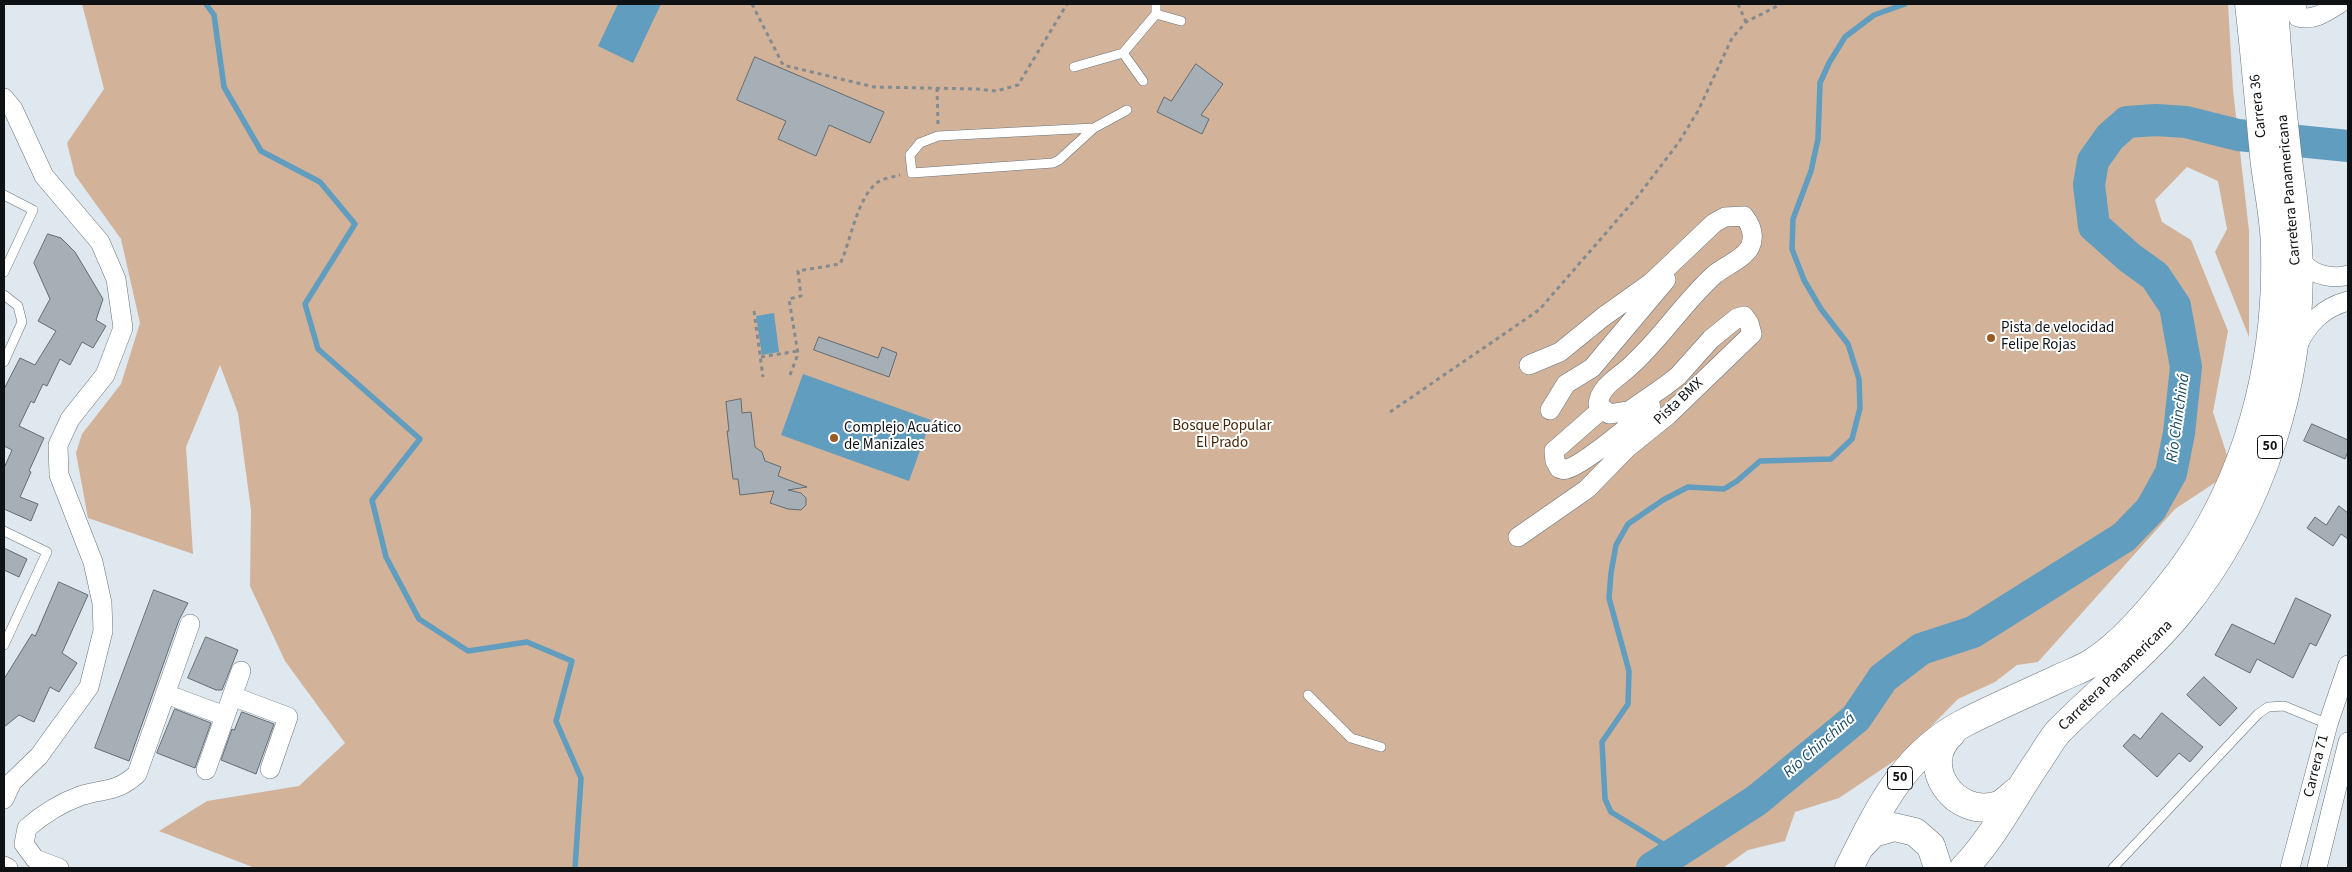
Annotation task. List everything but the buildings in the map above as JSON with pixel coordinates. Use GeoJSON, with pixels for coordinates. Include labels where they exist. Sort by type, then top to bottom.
{"type":"FeatureCollection","features":[{"type":"Feature","properties":{"kind":"highway","name":"50"},"geometry":{"type":"LineString","coordinates":[[2249,4],[2265,48]]}},
{"type":"Feature","properties":{"kind":"highway","name":"50"},"geometry":{"type":"LineString","coordinates":[[2265,48],[2274,4]]}},
{"type":"Feature","properties":{"kind":"highway","name":"Carrera 36"},"geometry":{"type":"LineString","coordinates":[[2265,48],[2276,161]]}},
{"type":"Feature","properties":{"kind":"highway","name":"Carretera Panamericana"},"geometry":{"type":"LineString","coordinates":[[1964,868],[1990,836],[2017,790],[2057,734],[2147,650],[2181,610],[2212,568],[2238,524],[2262,470],[2280,414],[2292,356],[2298,302],[2298,247],[2276,161]]}},
{"type":"Feature","properties":{"kind":"highway","name":"Carretera Panamericana"},"geometry":{"type":"LineString","coordinates":[[1854,858],[1872,819],[1895,784],[1935,743],[1962,724],[2093,662],[2130,630],[2163,594],[2193,555],[2218,512],[2247,446],[2265,376],[2273,304],[2276,161]]}},
{"type":"Feature","properties":{"kind":"highway"},"geometry":{"type":"LineString","coordinates":[[1962,724],[1945,739],[1938,761],[1942,783],[1956,800],[1977,808],[2000,804],[2017,790]]}},
{"type":"Feature","properties":{"kind":"highway"},"geometry":{"type":"LineString","coordinates":[[1854,858],[1873,833],[1894,827],[1915,832],[1931,846],[1938,868]]}},
{"type":"Feature","properties":{"kind":"street"},"geometry":{"type":"LineString","coordinates":[[2297,10],[2306,19],[2323,14],[2339,4]]}},
{"type":"Feature","properties":{"kind":"street"},"geometry":{"type":"LineString","coordinates":[[4,98],[13,109],[44,176],[100,242],[116,279],[123,328],[104,375],[70,419],[58,446],[59,475],[93,562],[102,603],[103,631],[88,686],[39,756],[12,782],[4,799]]}},
{"type":"Feature","properties":{"kind":"street"},"geometry":{"type":"LineString","coordinates":[[1529,365],[1560,352],[1603,317],[1652,282],[1714,223],[1735,215],[1744,216],[1749,223],[1753,235],[1750,247],[1745,254],[1714,274],[1692,296],[1642,355],[1605,387],[1599,396],[1598,404],[1602,409]]}},
{"type":"Feature","properties":{"kind":"street"},"geometry":{"type":"LineString","coordinates":[[2292,356],[2307,326],[2321,314],[2345,302],[2344,276],[2313,271],[2304,264],[2298,247]]}},
{"type":"Feature","properties":{"kind":"street"},"geometry":{"type":"LineString","coordinates":[[1550,410],[1566,384],[1592,368],[1625,326],[1665,282],[1676,260]]}},
{"type":"Feature","properties":{"kind":"street","name":"Pista BMX"},"geometry":{"type":"LineString","coordinates":[[1518,537],[1587,489],[1627,448],[1668,415],[1700,382],[1744,343],[1752,334],[1749,323],[1744,316],[1737,318],[1711,339],[1678,376],[1640,418],[1585,459],[1566,470],[1558,468],[1554,450],[1602,409],[1609,414],[1629,411],[1678,376]]}},
{"type":"Feature","properties":{"kind":"street"},"geometry":{"type":"LineString","coordinates":[[59,868],[35,859],[24,844],[27,828],[39,817],[80,796],[124,786],[137,774],[190,624]]}},
{"type":"Feature","properties":{"kind":"street","name":"Carrera 71"},"geometry":{"type":"LineString","coordinates":[[2290,868],[2328,724],[2348,666]]}},
{"type":"Feature","properties":{"kind":"street"},"geometry":{"type":"LineString","coordinates":[[206,770],[241,671]]}},
{"type":"Feature","properties":{"kind":"street"},"geometry":{"type":"LineString","coordinates":[[166,694],[225,716]]}},
{"type":"Feature","properties":{"kind":"street"},"geometry":{"type":"LineString","coordinates":[[232,696],[288,717],[270,769]]}},
{"type":"Feature","properties":{"kind":"street","name":"Carrera 71"},"geometry":{"type":"LineString","coordinates":[[2317,868],[2348,742]]}},
{"type":"Feature","properties":{"kind":"street"},"geometry":{"type":"LineString","coordinates":[[4,866],[8,868]]}},
{"type":"Feature","properties":{"kind":"lane"},"geometry":{"type":"LineString","coordinates":[[1074,67],[1123,53],[1156,14],[1156,4]]}},
{"type":"Feature","properties":{"kind":"lane"},"geometry":{"type":"LineString","coordinates":[[1156,14],[1181,21]]}},
{"type":"Feature","properties":{"kind":"lane"},"geometry":{"type":"LineString","coordinates":[[1123,53],[1143,81]]}},
{"type":"Feature","properties":{"kind":"lane"},"geometry":{"type":"LineString","coordinates":[[1094,128],[938,136],[920,143],[910,155],[912,173],[1052,163],[1059,160],[1094,128],[1127,110]]}},
{"type":"Feature","properties":{"kind":"lane"},"geometry":{"type":"LineString","coordinates":[[4,196],[33,210],[4,272]]}},
{"type":"Feature","properties":{"kind":"lane"},"geometry":{"type":"LineString","coordinates":[[4,295],[18,306],[22,322],[4,362]]}},
{"type":"Feature","properties":{"kind":"lane"},"geometry":{"type":"LineString","coordinates":[[4,531],[48,552],[4,645]]}},
{"type":"Feature","properties":{"kind":"lane"},"geometry":{"type":"LineString","coordinates":[[1308,695],[1351,738],[1381,747]]}},
{"type":"Feature","properties":{"kind":"lane"},"geometry":{"type":"LineString","coordinates":[[2113,868],[2258,714],[2268,707],[2284,706],[2328,724]]}},
{"type":"Feature","properties":{"kind":"path"},"geometry":{"type":"LineString","coordinates":[[752,4],[783,65],[874,87],[996,91],[1018,85],[1067,4]]}},
{"type":"Feature","properties":{"kind":"path"},"geometry":{"type":"LineString","coordinates":[[1738,4],[1746,22]]}},
{"type":"Feature","properties":{"kind":"path"},"geometry":{"type":"LineString","coordinates":[[1390,412],[1539,310],[1638,196],[1679,142],[1698,111],[1732,38],[1746,22],[1781,4]]}},
{"type":"Feature","properties":{"kind":"path"},"geometry":{"type":"LineString","coordinates":[[937,88],[938,136]]}},
{"type":"Feature","properties":{"kind":"path"},"geometry":{"type":"LineString","coordinates":[[790,375],[798,351],[789,299],[801,296],[798,271],[840,264],[860,206],[875,185],[882,180],[912,173]]}},
{"type":"Feature","properties":{"kind":"path"},"geometry":{"type":"LineString","coordinates":[[754,311],[763,377]]}},
{"type":"Feature","properties":{"kind":"path"},"geometry":{"type":"LineString","coordinates":[[760,357],[798,351]]}},
{"type":"Feature","properties":{"kind":"green space","name":"Bosque Popular El Prado"},"geometry":{"type":"Polygon","coordinates":[[[82,4],[2228,4],[2233,90],[2249,231],[2249,337],[2215,252],[2227,229],[2218,181],[2187,167],[2155,200],[2162,222],[2191,240],[2228,331],[2213,412],[2227,455],[2222,478],[2175,509],[2038,662],[2017,665],[1995,682],[1958,699],[1903,755],[1839,798],[1795,812],[1785,841],[1748,850],[1723,868],[255,868],[159,831],[207,801],[299,786],[345,743],[285,661],[250,586],[251,510],[238,413],[220,365],[186,447],[193,554],[88,518],[76,453],[82,434],[121,384],[140,323],[121,239],[75,175],[67,143],[104,89],[82,4]]]}},
{"type":"Feature","properties":{"kind":"water"},"geometry":{"type":"Polygon","coordinates":[[[618,4],[661,4],[633,63],[598,46],[618,4]]]}},
{"type":"Feature","properties":{"kind":"water"},"geometry":{"type":"Polygon","coordinates":[[[774,313],[779,352],[762,355],[756,316],[774,313]]]}},
{"type":"Feature","properties":{"kind":"water"},"geometry":{"type":"Polygon","coordinates":[[[803,374],[931,420],[909,481],[781,435],[803,374]]]}},
{"type":"Feature","properties":{"kind":"waterway"},"geometry":{"type":"LineString","coordinates":[[206,4],[214,15],[224,87],[261,151],[320,182],[355,224],[305,304],[318,349],[420,439],[372,500],[386,557],[419,619],[468,651],[527,642],[572,661],[556,721],[581,778],[575,868]]}},
{"type":"Feature","properties":{"kind":"waterway"},"geometry":{"type":"LineString","coordinates":[[1676,852],[1611,812],[1605,799],[1602,742],[1628,704],[1629,671],[1609,598],[1616,545],[1628,524],[1663,500],[1688,487],[1724,489],[1737,481],[1760,461],[1831,459],[1852,439],[1860,408],[1859,379],[1848,344],[1821,309],[1804,280],[1792,249],[1793,219],[1811,171],[1818,139],[1820,83],[1829,63],[1845,37],[1874,15],[1905,4]]}},
{"type":"Feature","properties":{"kind":"waterway","name":"Río Chinchiná"},"geometry":{"type":"LineString","coordinates":[[1652,868],[1757,800],[1856,718],[1883,678],[1921,649],[1973,632],[2124,537],[2151,509],[2171,473],[2179,433],[2186,367],[2175,306],[2155,276],[2130,258],[2094,226],[2089,185],[2093,161],[2110,137],[2127,122],[2156,120],[2186,122],[2238,135],[2348,146]]}},
{"type":"Feature","properties":{"kind":"place","name":"Pista de velocidad Felipe Rojas"},"geometry":{"type":"Point","coordinates":[1991,338]}},
{"type":"Feature","properties":{"kind":"place","name":"Complejo Acuático de Manizales"},"geometry":{"type":"Point","coordinates":[834,438]}}]}
